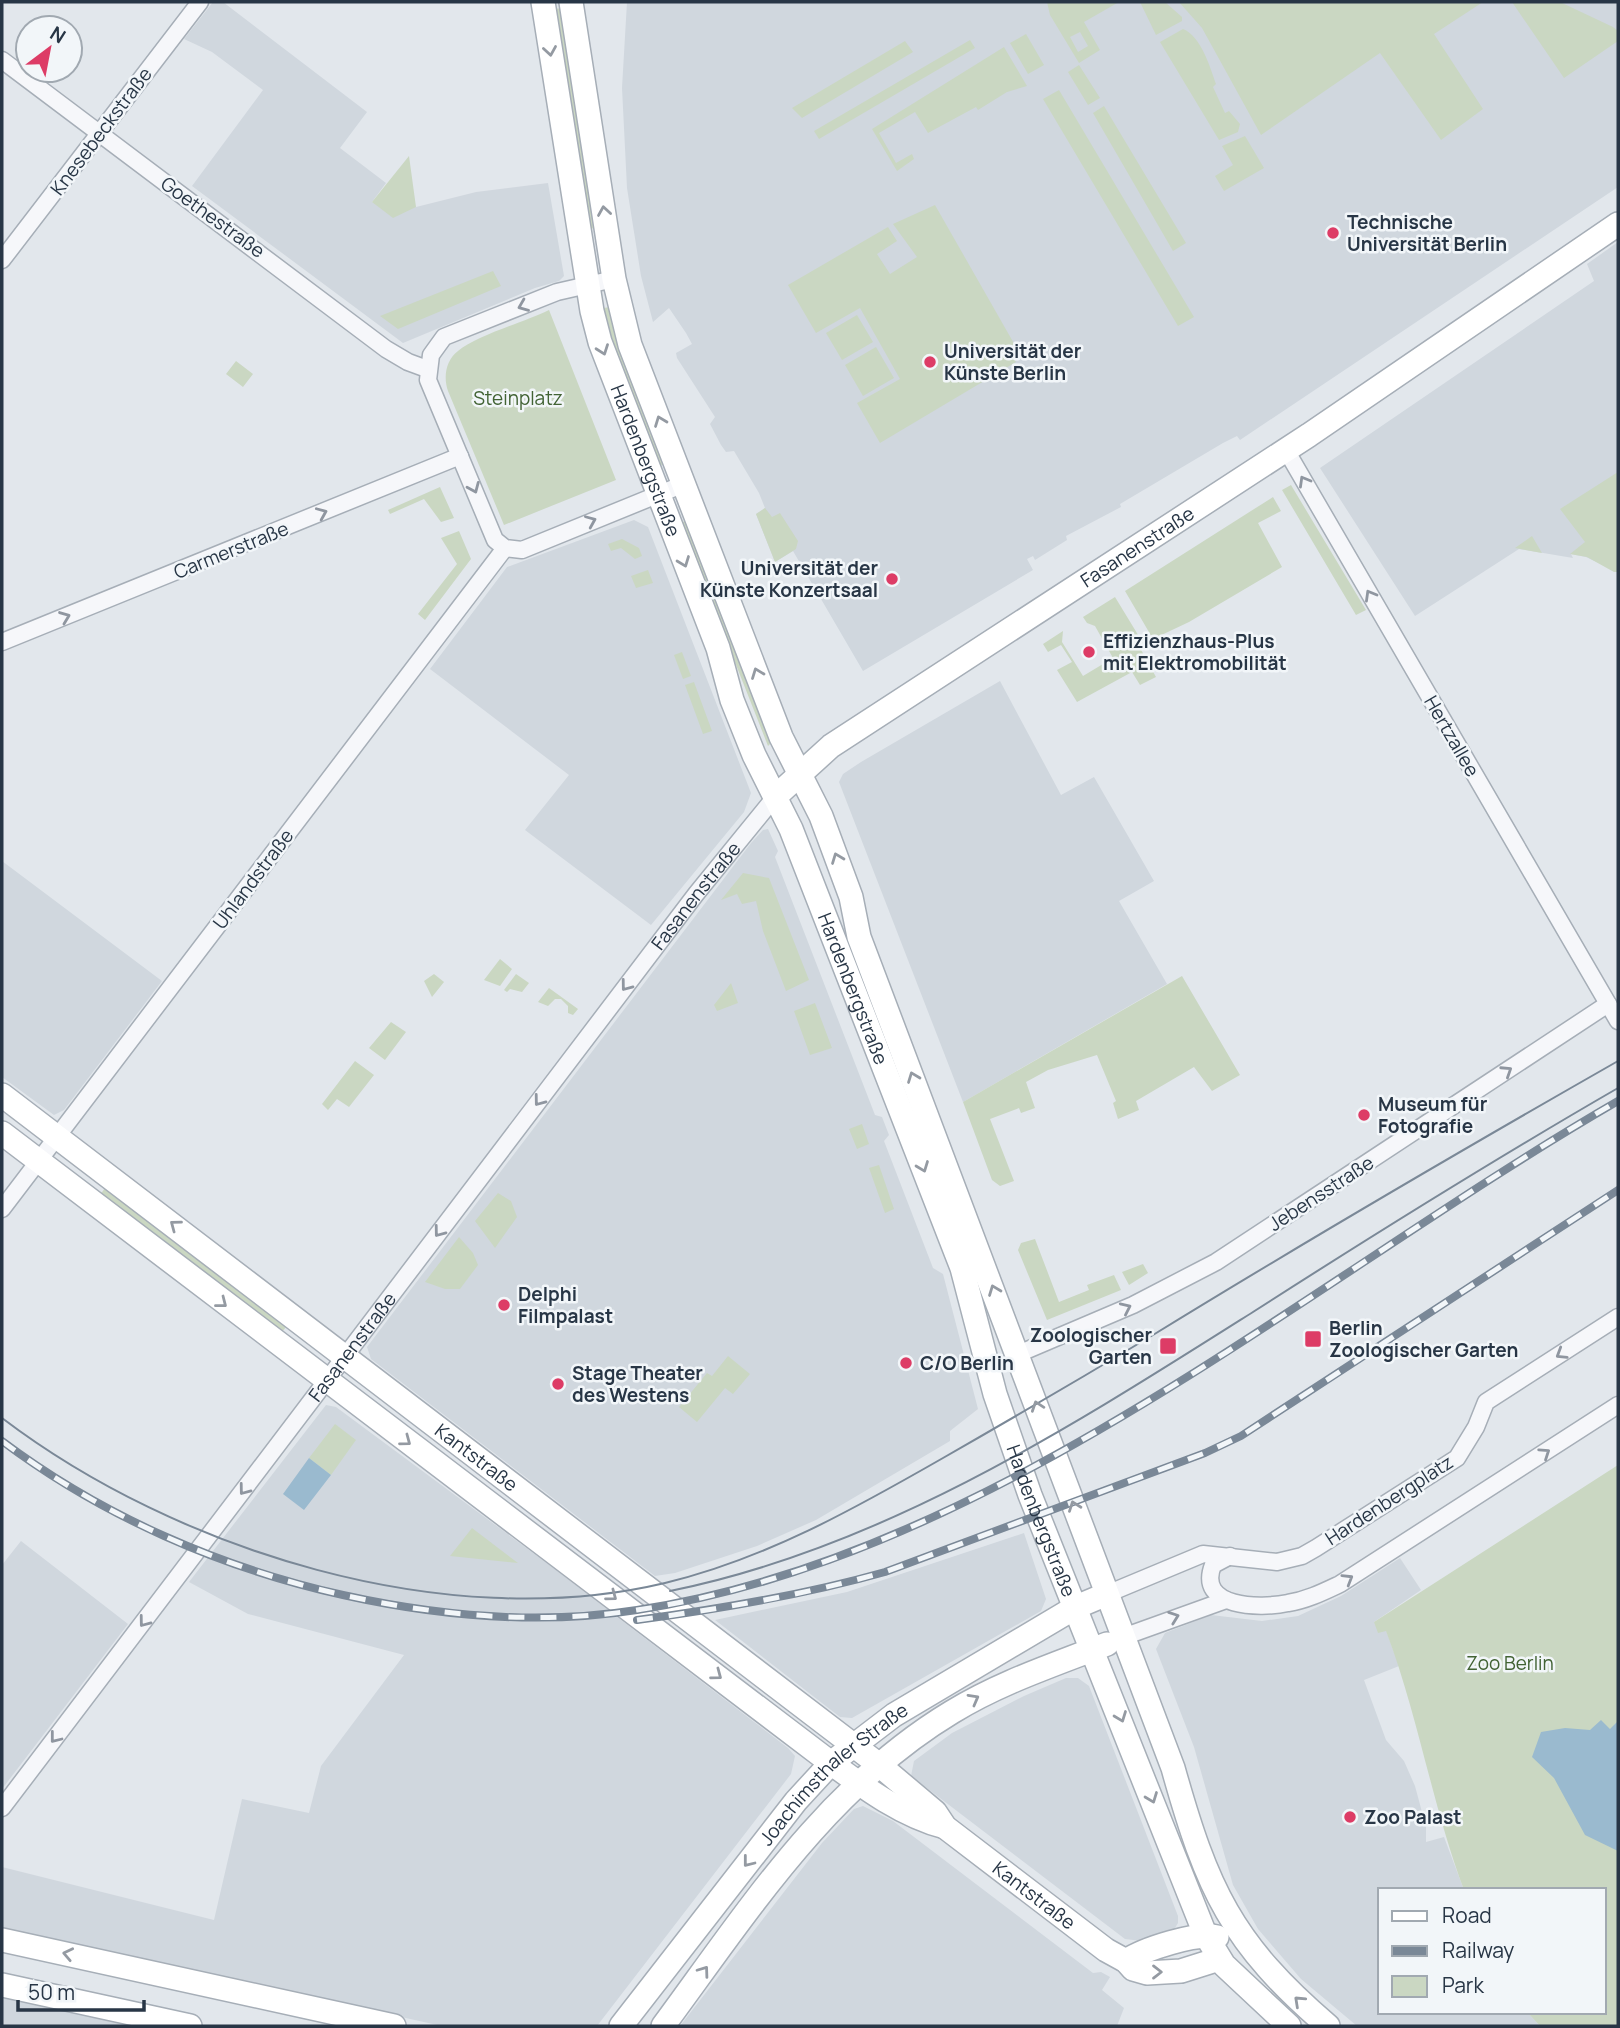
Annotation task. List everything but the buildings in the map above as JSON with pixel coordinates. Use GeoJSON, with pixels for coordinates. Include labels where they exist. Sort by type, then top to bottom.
{"type":"FeatureCollection","features":[{"type":"Feature","properties":{"kind":"main road","name":"Hardenbergstraße"},"geometry":{"type":"LineString","coordinates":[[543,2],[587,284],[600,342],[718,648],[732,700],[810,876],[962,1268],[1000,1410],[1205,1934],[1219,1959],[1289,2026]]}},
{"type":"Feature","properties":{"kind":"main road","name":"Hardenbergstraße"},"geometry":{"type":"LineString","coordinates":[[570,2],[614,279],[630,345],[781,737],[800,773],[842,873],[859,937],[1173,1768],[1197,1849],[1227,1915],[1247,1946],[1284,1987],[1328,2026]]}},
{"type":"Feature","properties":{"kind":"main road","name":"Fasanenstraße"},"geometry":{"type":"LineString","coordinates":[[775,797],[831,746],[1286,450],[1618,224]]}},
{"type":"Feature","properties":{"kind":"main road","name":"Kantstraße"},"geometry":{"type":"LineString","coordinates":[[2,1095],[878,1764],[935,1812],[945,1827],[1096,1943],[1126,1961],[1133,1969],[1147,1973],[1191,1969],[1219,1959]]}},
{"type":"Feature","properties":{"kind":"main road","name":"Kantstraße"},"geometry":{"type":"LineString","coordinates":[[2,1133],[325,1381],[858,1783],[926,1822],[945,1827]]}},
{"type":"Feature","properties":{"kind":"main road","name":"Joachimsthaler Straße"},"geometry":{"type":"LineString","coordinates":[[621,2026],[802,1794],[831,1763],[894,1715],[1076,1607],[1107,1594]]}},
{"type":"Feature","properties":{"kind":"main road","name":"Joachimsthaler Straße"},"geometry":{"type":"LineString","coordinates":[[663,2026],[761,1891],[818,1822],[878,1764],[923,1731],[983,1694],[1123,1637]]}},
{"type":"Feature","properties":{"kind":"main road"},"geometry":{"type":"LineString","coordinates":[[1126,1961],[1139,1953],[1205,1934],[1247,1946]]}},
{"type":"Feature","properties":{"kind":"main road"},"geometry":{"type":"LineString","coordinates":[[2,1940],[394,2026]]}},
{"type":"Feature","properties":{"kind":"main road"},"geometry":{"type":"LineString","coordinates":[[2,1985],[190,2026]]}},
{"type":"Feature","properties":{"kind":"street","name":"Knesebeckstraße"},"geometry":{"type":"LineString","coordinates":[[2,260],[200,2]]}},
{"type":"Feature","properties":{"kind":"street","name":"Goethestraße"},"geometry":{"type":"LineString","coordinates":[[2,60],[386,349],[427,369]]}},
{"type":"Feature","properties":{"kind":"street"},"geometry":{"type":"LineString","coordinates":[[614,279],[557,292],[444,337],[431,355],[427,369],[428,380],[495,540],[505,548],[522,550],[684,484]]}},
{"type":"Feature","properties":{"kind":"street","name":"Hertzallee"},"geometry":{"type":"LineString","coordinates":[[1286,450],[1618,1021]]}},
{"type":"Feature","properties":{"kind":"street","name":"Carmerstraße"},"geometry":{"type":"LineString","coordinates":[[2,642],[460,456]]}},
{"type":"Feature","properties":{"kind":"street","name":"Uhlandstraße"},"geometry":{"type":"LineString","coordinates":[[2,1209],[505,548]]}},
{"type":"Feature","properties":{"kind":"street","name":"Fasanenstraße"},"geometry":{"type":"LineString","coordinates":[[2,1808],[696,894],[775,797]]}},
{"type":"Feature","properties":{"kind":"street","name":"Jebensstraße"},"geometry":{"type":"LineString","coordinates":[[1018,1354],[1115,1313],[1216,1262],[1608,1004]]}},
{"type":"Feature","properties":{"kind":"street","name":"Hardenbergplatz"},"geometry":{"type":"LineString","coordinates":[[1107,1594],[1203,1554],[1277,1562],[1302,1556],[1457,1458],[1476,1427],[1486,1402],[1618,1317]]}},
{"type":"Feature","properties":{"kind":"street"},"geometry":{"type":"LineString","coordinates":[[1233,1556],[1222,1558],[1213,1565],[1209,1575],[1210,1586],[1216,1595],[1226,1600],[1285,1604],[1312,1597],[1340,1584],[1618,1405]]}},
{"type":"Feature","properties":{"kind":"street"},"geometry":{"type":"LineString","coordinates":[[1123,1637],[1226,1600]]}},
{"type":"Feature","properties":{"kind":"shaded area"},"geometry":{"type":"Polygon","coordinates":[[[213,2],[223,2],[367,112],[340,148],[386,183],[372,202],[416,207],[476,192],[548,183],[564,276],[559,281],[535,288],[403,343],[192,186],[263,90],[212,52],[184,39],[213,2]]]}},
{"type":"Feature","properties":{"kind":"shaded area"},"geometry":{"type":"Polygon","coordinates":[[[627,2],[1618,2],[1618,187],[1240,440],[1237,436],[1223,443],[1120,504],[1121,507],[1066,536],[1067,540],[1035,560],[1033,556],[1027,559],[1033,570],[863,671],[793,551],[775,562],[756,514],[765,508],[759,493],[734,451],[726,452],[721,445],[710,424],[715,417],[677,358],[676,353],[692,344],[686,333],[669,308],[653,322],[641,276],[627,188],[622,88],[627,2]]]}},
{"type":"Feature","properties":{"kind":"shaded area"},"geometry":{"type":"Polygon","coordinates":[[[1618,242],[1618,572],[1586,557],[1571,554],[1573,558],[1519,549],[1415,616],[1320,468],[1594,281],[1587,264],[1618,242]]]}},
{"type":"Feature","properties":{"kind":"shaded area"},"geometry":{"type":"Polygon","coordinates":[[[634,520],[648,527],[751,793],[744,812],[651,925],[525,830],[569,775],[430,669],[507,567],[634,520]]]}},
{"type":"Feature","properties":{"kind":"shaded area"},"geometry":{"type":"Polygon","coordinates":[[[1000,681],[1061,795],[1094,777],[1154,881],[1119,901],[1167,984],[963,1102],[839,782],[843,774],[861,762],[1000,681]]]}},
{"type":"Feature","properties":{"kind":"shaded area"},"geometry":{"type":"Polygon","coordinates":[[[768,829],[778,851],[775,857],[875,1115],[882,1117],[889,1135],[884,1141],[933,1268],[943,1274],[978,1409],[950,1431],[950,1441],[816,1520],[757,1546],[675,1573],[655,1576],[371,1359],[367,1347],[751,843],[763,830],[768,829]]]}},
{"type":"Feature","properties":{"kind":"shaded area"},"geometry":{"type":"Polygon","coordinates":[[[2,861],[162,981],[64,1110],[54,1115],[2,1077],[2,861]]]}},
{"type":"Feature","properties":{"kind":"shaded area"},"geometry":{"type":"Polygon","coordinates":[[[326,1405],[336,1407],[548,1564],[795,1756],[791,1774],[597,2026],[442,2026],[2,1929],[2,1867],[214,1920],[242,1799],[309,1813],[321,1766],[404,1655],[248,1614],[189,1582],[326,1405]]]}},
{"type":"Feature","properties":{"kind":"shaded area"},"geometry":{"type":"Polygon","coordinates":[[[1024,1533],[1046,1599],[1041,1611],[852,1718],[840,1717],[715,1620],[847,1592],[1024,1533]]]}},
{"type":"Feature","properties":{"kind":"shaded area"},"geometry":{"type":"Polygon","coordinates":[[[21,1541],[128,1624],[2,1789],[2,1565],[21,1541]]]}},
{"type":"Feature","properties":{"kind":"shaded area"},"geometry":{"type":"Polygon","coordinates":[[[1400,1558],[1421,1590],[1374,1622],[1386,1630],[1399,1666],[1364,1680],[1386,1740],[1404,1761],[1415,1786],[1426,1827],[1426,1842],[1444,1837],[1463,1888],[1378,1888],[1378,2014],[1529,2014],[1540,2026],[1357,2026],[1301,1979],[1258,1929],[1233,1885],[1194,1747],[1156,1649],[1165,1633],[1211,1615],[1262,1621],[1298,1616],[1341,1596],[1400,1558]]]}},
{"type":"Feature","properties":{"kind":"shaded area"},"geometry":{"type":"Polygon","coordinates":[[[1066,1678],[1078,1678],[1089,1686],[1178,1916],[1178,1923],[1172,1933],[1142,1941],[1125,1939],[911,1776],[914,1761],[952,1733],[1066,1678]]]}},
{"type":"Feature","properties":{"kind":"shaded area"},"geometry":{"type":"Polygon","coordinates":[[[863,1806],[893,1821],[1093,1973],[1101,1972],[1110,1977],[1102,1990],[1124,2008],[1117,2026],[680,2026],[822,1843],[854,1809],[863,1806]]]}},
{"type":"Feature","properties":{"kind":"shaded area"},"geometry":{"type":"Polygon","coordinates":[[[2,1997],[133,2026],[2,2026],[2,1997]]]}},
{"type":"Feature","properties":{"kind":"green space"},"geometry":{"type":"Polygon","coordinates":[[[1047,2],[1119,2],[1084,22],[1100,50],[1079,63],[1050,15],[1047,2]],[[1080,32],[1070,37],[1078,52],[1088,46],[1080,32]]]}},
{"type":"Feature","properties":{"kind":"green space"},"geometry":{"type":"Polygon","coordinates":[[[1140,2],[1165,2],[1182,17],[1182,21],[1156,35],[1140,2]]]}},
{"type":"Feature","properties":{"kind":"green space"},"geometry":{"type":"Polygon","coordinates":[[[1179,2],[1483,2],[1434,34],[1483,109],[1441,140],[1380,53],[1261,135],[1202,28],[1179,2]]]}},
{"type":"Feature","properties":{"kind":"green space"},"geometry":{"type":"Polygon","coordinates":[[[1512,2],[1560,2],[1613,27],[1618,31],[1618,41],[1564,78],[1512,2]]]}},
{"type":"Feature","properties":{"kind":"green space"},"geometry":{"type":"Polygon","coordinates":[[[563,8],[597,228],[588,229],[554,9],[563,8]]]}},
{"type":"Feature","properties":{"kind":"green space"},"geometry":{"type":"Polygon","coordinates":[[[1183,29],[1195,38],[1204,53],[1216,84],[1213,87],[1225,113],[1229,111],[1240,124],[1238,132],[1219,140],[1160,42],[1183,29]]]}},
{"type":"Feature","properties":{"kind":"green space"},"geometry":{"type":"Polygon","coordinates":[[[1026,34],[1044,65],[1028,74],[1010,43],[1026,34]]]}},
{"type":"Feature","properties":{"kind":"green space"},"geometry":{"type":"Polygon","coordinates":[[[970,40],[975,48],[819,139],[814,131],[970,40]]]}},
{"type":"Feature","properties":{"kind":"green space"},"geometry":{"type":"Polygon","coordinates":[[[905,41],[913,52],[802,118],[792,108],[905,41]]]}},
{"type":"Feature","properties":{"kind":"green space"},"geometry":{"type":"Polygon","coordinates":[[[1004,47],[1027,86],[1007,92],[978,110],[976,107],[928,133],[915,112],[879,133],[896,163],[912,154],[914,159],[897,171],[872,129],[1004,47]]]}},
{"type":"Feature","properties":{"kind":"green space"},"geometry":{"type":"Polygon","coordinates":[[[1079,65],[1100,98],[1088,105],[1068,72],[1079,65]]]}},
{"type":"Feature","properties":{"kind":"green space"},"geometry":{"type":"Polygon","coordinates":[[[1059,90],[1194,317],[1178,326],[1043,99],[1059,90]]]}},
{"type":"Feature","properties":{"kind":"green space"},"geometry":{"type":"Polygon","coordinates":[[[1104,106],[1186,243],[1173,251],[1093,113],[1104,106]]]}},
{"type":"Feature","properties":{"kind":"green space"},"geometry":{"type":"Polygon","coordinates":[[[1245,136],[1264,168],[1224,191],[1215,176],[1233,165],[1222,146],[1245,136]]]}},
{"type":"Feature","properties":{"kind":"green space"},"geometry":{"type":"Polygon","coordinates":[[[409,156],[416,207],[393,218],[372,202],[409,156]]]}},
{"type":"Feature","properties":{"kind":"green space"},"geometry":{"type":"Polygon","coordinates":[[[935,205],[1020,354],[1013,357],[1016,362],[880,443],[857,403],[900,379],[860,308],[816,333],[788,285],[888,227],[897,241],[877,254],[890,274],[917,257],[893,224],[935,205]]]}},
{"type":"Feature","properties":{"kind":"green space"},"geometry":{"type":"Polygon","coordinates":[[[493,271],[501,286],[398,329],[380,316],[493,271]]]}},
{"type":"Feature","properties":{"kind":"green space"},"geometry":{"type":"Polygon","coordinates":[[[611,307],[667,462],[658,467],[612,343],[603,308],[611,307]]]}},
{"type":"Feature","properties":{"kind":"green space","name":"Steinplatz"},"geometry":{"type":"Polygon","coordinates":[[[549,310],[616,480],[504,525],[448,391],[447,369],[454,355],[466,345],[549,310]]]}},
{"type":"Feature","properties":{"kind":"green space"},"geometry":{"type":"Polygon","coordinates":[[[857,315],[873,342],[842,360],[826,333],[857,315]]]}},
{"type":"Feature","properties":{"kind":"green space"},"geometry":{"type":"Polygon","coordinates":[[[876,347],[894,378],[863,396],[845,365],[876,347]]]}},
{"type":"Feature","properties":{"kind":"green space"},"geometry":{"type":"Polygon","coordinates":[[[236,361],[253,374],[243,387],[226,374],[236,361]]]}},
{"type":"Feature","properties":{"kind":"green space"},"geometry":{"type":"Polygon","coordinates":[[[1618,472],[1618,572],[1614,572],[1587,557],[1570,554],[1585,542],[1560,509],[1618,472]]]}},
{"type":"Feature","properties":{"kind":"green space"},"geometry":{"type":"Polygon","coordinates":[[[1291,485],[1366,610],[1356,615],[1282,490],[1291,485]]]}},
{"type":"Feature","properties":{"kind":"green space"},"geometry":{"type":"Polygon","coordinates":[[[440,487],[454,518],[441,522],[424,499],[390,514],[388,510],[440,487]]]}},
{"type":"Feature","properties":{"kind":"green space"},"geometry":{"type":"Polygon","coordinates":[[[1273,497],[1281,511],[1258,523],[1282,567],[1189,622],[1153,639],[1125,591],[1273,497]]]}},
{"type":"Feature","properties":{"kind":"green space"},"geometry":{"type":"Polygon","coordinates":[[[765,508],[772,517],[780,513],[798,541],[796,549],[775,562],[756,514],[765,508]]]}},
{"type":"Feature","properties":{"kind":"green space"},"geometry":{"type":"Polygon","coordinates":[[[688,520],[773,741],[768,746],[680,523],[688,520]]]}},
{"type":"Feature","properties":{"kind":"green space"},"geometry":{"type":"Polygon","coordinates":[[[459,531],[471,559],[425,620],[418,614],[457,564],[441,538],[459,531]]]}},
{"type":"Feature","properties":{"kind":"green space"},"geometry":{"type":"Polygon","coordinates":[[[1532,536],[1542,553],[1515,548],[1532,536]]]}},
{"type":"Feature","properties":{"kind":"green space"},"geometry":{"type":"Polygon","coordinates":[[[622,539],[639,548],[642,556],[635,559],[621,548],[611,551],[608,544],[622,539]]]}},
{"type":"Feature","properties":{"kind":"green space"},"geometry":{"type":"Polygon","coordinates":[[[648,570],[653,583],[636,588],[631,576],[648,570]]]}},
{"type":"Feature","properties":{"kind":"green space"},"geometry":{"type":"Polygon","coordinates":[[[1115,597],[1143,643],[1139,646],[1156,677],[1140,685],[1132,672],[1077,702],[1057,670],[1072,662],[1061,645],[1048,652],[1043,644],[1063,631],[1062,642],[1083,676],[1113,658],[1095,626],[1087,623],[1083,617],[1115,597]]]}},
{"type":"Feature","properties":{"kind":"green space"},"geometry":{"type":"Polygon","coordinates":[[[682,652],[691,676],[683,679],[674,655],[682,652]]]}},
{"type":"Feature","properties":{"kind":"green space"},"geometry":{"type":"Polygon","coordinates":[[[694,682],[712,731],[703,734],[685,685],[694,682]]]}},
{"type":"Feature","properties":{"kind":"green space"},"geometry":{"type":"Polygon","coordinates":[[[743,873],[769,878],[809,980],[786,991],[763,931],[756,901],[742,904],[737,894],[721,900],[743,873]]]}},
{"type":"Feature","properties":{"kind":"green space"},"geometry":{"type":"Polygon","coordinates":[[[500,959],[512,969],[500,986],[484,980],[500,959]]]}},
{"type":"Feature","properties":{"kind":"green space"},"geometry":{"type":"Polygon","coordinates":[[[434,974],[444,982],[432,997],[424,981],[434,974]]]}},
{"type":"Feature","properties":{"kind":"green space"},"geometry":{"type":"Polygon","coordinates":[[[516,974],[529,983],[522,992],[510,989],[507,992],[504,990],[516,974]]]}},
{"type":"Feature","properties":{"kind":"green space"},"geometry":{"type":"Polygon","coordinates":[[[1182,976],[1240,1075],[1212,1091],[1194,1067],[1136,1101],[1139,1110],[1118,1119],[1113,1103],[1116,1101],[1097,1055],[1048,1070],[1026,1082],[1035,1108],[1021,1113],[1019,1108],[990,1119],[1014,1181],[1000,1186],[992,1180],[963,1102],[1182,976]]]}},
{"type":"Feature","properties":{"kind":"green space"},"geometry":{"type":"Polygon","coordinates":[[[731,983],[738,1003],[717,1011],[714,1005],[731,983]]]}},
{"type":"Feature","properties":{"kind":"green space"},"geometry":{"type":"Polygon","coordinates":[[[549,988],[578,1009],[573,1015],[568,1013],[568,1006],[561,999],[555,999],[548,1006],[538,1002],[549,988]]]}},
{"type":"Feature","properties":{"kind":"green space"},"geometry":{"type":"Polygon","coordinates":[[[815,1003],[832,1048],[810,1055],[794,1011],[815,1003]]]}},
{"type":"Feature","properties":{"kind":"green space"},"geometry":{"type":"Polygon","coordinates":[[[391,1022],[406,1032],[385,1060],[369,1048],[391,1022]]]}},
{"type":"Feature","properties":{"kind":"green space"},"geometry":{"type":"Polygon","coordinates":[[[355,1061],[374,1075],[349,1107],[337,1099],[328,1110],[322,1104],[355,1061]]]}},
{"type":"Feature","properties":{"kind":"green space"},"geometry":{"type":"Polygon","coordinates":[[[862,1124],[869,1144],[857,1149],[849,1129],[862,1124]]]}},
{"type":"Feature","properties":{"kind":"green space"},"geometry":{"type":"Polygon","coordinates":[[[879,1165],[894,1209],[885,1213],[869,1168],[879,1165]]]}},
{"type":"Feature","properties":{"kind":"green space"},"geometry":{"type":"Polygon","coordinates":[[[105,1188],[287,1326],[281,1333],[100,1195],[105,1188]]]}},
{"type":"Feature","properties":{"kind":"green space"},"geometry":{"type":"Polygon","coordinates":[[[498,1193],[511,1201],[517,1217],[495,1248],[475,1221],[498,1193]]]}},
{"type":"Feature","properties":{"kind":"green space"},"geometry":{"type":"Polygon","coordinates":[[[459,1237],[473,1253],[478,1265],[460,1289],[445,1289],[425,1282],[459,1237]]]}},
{"type":"Feature","properties":{"kind":"green space"},"geometry":{"type":"Polygon","coordinates":[[[1035,1239],[1059,1302],[1089,1290],[1087,1285],[1114,1275],[1121,1290],[1047,1320],[1018,1250],[1021,1243],[1035,1239]]]}},
{"type":"Feature","properties":{"kind":"green space"},"geometry":{"type":"Polygon","coordinates":[[[1143,1264],[1148,1273],[1129,1285],[1122,1272],[1143,1264]]]}},
{"type":"Feature","properties":{"kind":"green space"},"geometry":{"type":"Polygon","coordinates":[[[728,1356],[750,1374],[733,1394],[725,1388],[697,1422],[679,1407],[707,1373],[712,1376],[728,1356]]]}},
{"type":"Feature","properties":{"kind":"green space"},"geometry":{"type":"Polygon","coordinates":[[[335,1424],[356,1440],[331,1475],[309,1458],[335,1424]]]}},
{"type":"Feature","properties":{"kind":"green space","name":"Zoo Berlin"},"geometry":{"type":"Polygon","coordinates":[[[1618,1465],[1618,2026],[1540,2026],[1529,2014],[1606,2014],[1606,1888],[1463,1888],[1397,1663],[1386,1631],[1378,1633],[1374,1622],[1618,1465]]]}},
{"type":"Feature","properties":{"kind":"green space"},"geometry":{"type":"Polygon","coordinates":[[[472,1528],[518,1563],[450,1556],[472,1528]]]}},
{"type":"Feature","properties":{"kind":"water"},"geometry":{"type":"Polygon","coordinates":[[[309,1458],[331,1475],[304,1510],[283,1494],[309,1458]]]}},
{"type":"Feature","properties":{"kind":"water"},"geometry":{"type":"Polygon","coordinates":[[[1601,1720],[1610,1729],[1618,1721],[1618,1851],[1585,1835],[1554,1778],[1532,1757],[1541,1732],[1565,1728],[1590,1730],[1601,1720]]]}},
{"type":"Feature","properties":{"kind":"tram line"},"geometry":{"type":"LineString","coordinates":[[2,1418],[72,1465],[149,1507],[231,1542],[317,1570],[405,1589],[494,1598],[581,1596],[665,1583],[738,1561],[808,1531],[876,1496],[1618,1061]]}},
{"type":"Feature","properties":{"kind":"tram line"},"geometry":{"type":"LineString","coordinates":[[670,1591],[749,1571],[825,1545],[900,1514],[973,1478],[1115,1398],[1434,1198],[1618,1088]]}},
{"type":"Feature","properties":{"kind":"railway"},"geometry":{"type":"LineString","coordinates":[[2,1441],[40,1468],[122,1516],[208,1554],[297,1584],[379,1602],[490,1616],[564,1617],[637,1610],[770,1580],[899,1532],[1024,1472],[1147,1402],[1502,1172],[1618,1101]]}},
{"type":"Feature","properties":{"kind":"railway"},"geometry":{"type":"LineString","coordinates":[[637,1620],[762,1600],[885,1572],[1205,1453],[1241,1436],[1618,1190]]}},
{"type":"Feature","properties":{"kind":"place","name":"Technische Universität Berlin"},"geometry":{"type":"Point","coordinates":[1333,233]}},
{"type":"Feature","properties":{"kind":"place","name":"Universität der Künste Berlin"},"geometry":{"type":"Point","coordinates":[930,362]}},
{"type":"Feature","properties":{"kind":"place","name":"Universität der Künste Konzertsaal"},"geometry":{"type":"Point","coordinates":[892,579]}},
{"type":"Feature","properties":{"kind":"place","name":"Effizienzhaus-Plus mit Elektromobilität"},"geometry":{"type":"Point","coordinates":[1089,652]}},
{"type":"Feature","properties":{"kind":"place","name":"Museum für Fotografie"},"geometry":{"type":"Point","coordinates":[1364,1115]}},
{"type":"Feature","properties":{"kind":"place","name":"Delphi Filmpalast"},"geometry":{"type":"Point","coordinates":[504,1305]}},
{"type":"Feature","properties":{"kind":"place","name":"Berlin Zoologischer Garten"},"geometry":{"type":"Point","coordinates":[1313,1339]}},
{"type":"Feature","properties":{"kind":"place","name":"Zoologischer Garten"},"geometry":{"type":"Point","coordinates":[1168,1346]}},
{"type":"Feature","properties":{"kind":"place","name":"C/O Berlin"},"geometry":{"type":"Point","coordinates":[906,1363]}},
{"type":"Feature","properties":{"kind":"place","name":"Stage Theater des Westens"},"geometry":{"type":"Point","coordinates":[558,1384]}},
{"type":"Feature","properties":{"kind":"place","name":"Zoo Palast"},"geometry":{"type":"Point","coordinates":[1350,1817]}}]}
